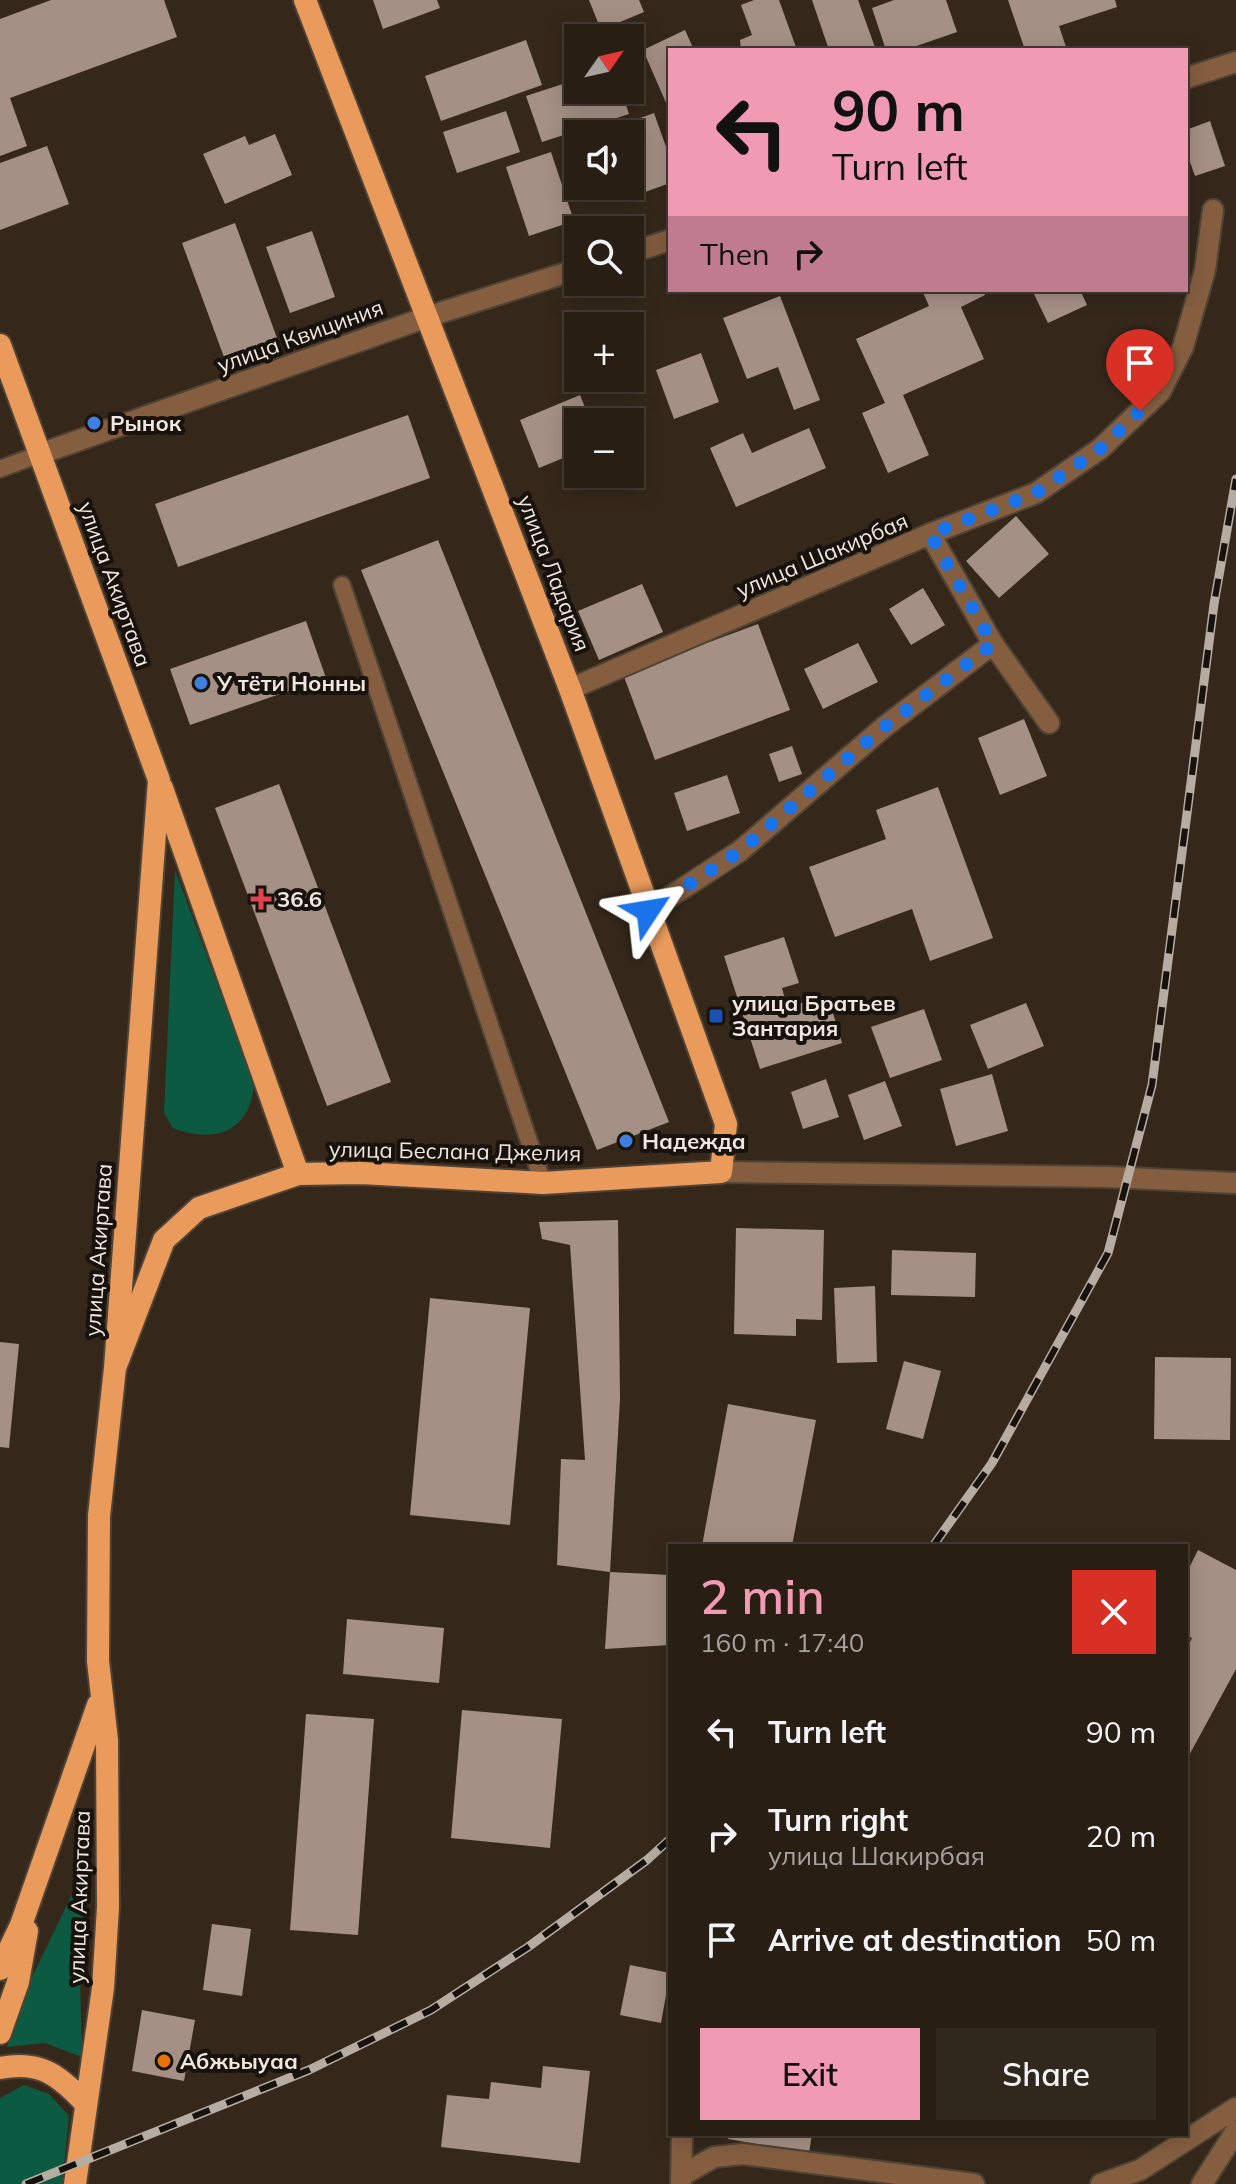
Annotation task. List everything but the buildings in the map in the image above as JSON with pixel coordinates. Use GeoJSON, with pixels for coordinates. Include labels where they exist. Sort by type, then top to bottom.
{"type":"FeatureCollection","features":[{"type":"Feature","properties":{"kind":"highway","name":"улица Ладария"},"geometry":{"type":"LineString","coordinates":[[305,0],[430,316],[570,689],[726,1124],[721,1172]]}},
{"type":"Feature","properties":{"kind":"highway","name":"улица Акиртава"},"geometry":{"type":"LineString","coordinates":[[0,345],[159,780],[115,1368],[99,1516],[100,1697],[107,1740],[108,1907],[103,1988],[75,2184]]}},
{"type":"Feature","properties":{"kind":"highway"},"geometry":{"type":"LineString","coordinates":[[159,780],[298,1174]]}},
{"type":"Feature","properties":{"kind":"highway","name":"улица Беслана Джелия"},"geometry":{"type":"LineString","coordinates":[[115,1368],[164,1240],[199,1208],[298,1174],[361,1173],[543,1183],[721,1172]]}},
{"type":"Feature","properties":{"kind":"highway"},"geometry":{"type":"LineString","coordinates":[[0,1969],[34,1890],[100,1697]]}},
{"type":"Feature","properties":{"kind":"highway"},"geometry":{"type":"LineString","coordinates":[[0,2033],[18,1982],[34,1890]]}},
{"type":"Feature","properties":{"kind":"highway"},"geometry":{"type":"LineString","coordinates":[[0,2068],[23,2063],[49,2072],[86,2104]]}},
{"type":"Feature","properties":{"kind":"street"},"geometry":{"type":"LineString","coordinates":[[1188,77],[1236,62]]}},
{"type":"Feature","properties":{"kind":"street","name":"улица Шакирбая"},"geometry":{"type":"LineString","coordinates":[[570,689],[930,534],[1036,493],[1100,449],[1160,392],[1183,347],[1205,270],[1213,210]]}},
{"type":"Feature","properties":{"kind":"street"},"geometry":{"type":"LineString","coordinates":[[644,248],[668,241]]}},
{"type":"Feature","properties":{"kind":"street","name":"улица Квициния"},"geometry":{"type":"LineString","coordinates":[[40,454],[430,316],[564,273]]}},
{"type":"Feature","properties":{"kind":"street"},"geometry":{"type":"LineString","coordinates":[[930,534],[993,644],[1049,723]]}},
{"type":"Feature","properties":{"kind":"street"},"geometry":{"type":"LineString","coordinates":[[648,911],[740,851],[884,727],[993,644]]}},
{"type":"Feature","properties":{"kind":"street","name":"улица Беслана Джелия"},"geometry":{"type":"LineString","coordinates":[[721,1172],[1108,1177],[1236,1183]]}},
{"type":"Feature","properties":{"kind":"street"},"geometry":{"type":"LineString","coordinates":[[1101,2184],[1140,2170],[1236,2108]]}},
{"type":"Feature","properties":{"kind":"street"},"geometry":{"type":"LineString","coordinates":[[1202,2184],[1236,2131]]}},
{"type":"Feature","properties":{"kind":"street"},"geometry":{"type":"LineString","coordinates":[[681,2180],[682,2136]]}},
{"type":"Feature","properties":{"kind":"street"},"geometry":{"type":"LineString","coordinates":[[681,2180],[714,2157],[743,2154],[974,2184]]}},
{"type":"Feature","properties":{"kind":"lane"},"geometry":{"type":"LineString","coordinates":[[0,469],[40,454]]}},
{"type":"Feature","properties":{"kind":"lane"},"geometry":{"type":"LineString","coordinates":[[342,585],[543,1183]]}},
{"type":"Feature","properties":{"kind":"green space"},"geometry":{"type":"Polygon","coordinates":[[[175,870],[254,1084],[246,1113],[228,1130],[216,1134],[188,1133],[173,1128],[164,1113],[175,870]]]}},
{"type":"Feature","properties":{"kind":"green space"},"geometry":{"type":"Polygon","coordinates":[[[88,1861],[80,1980],[82,2057],[45,2043],[7,2047],[23,1996],[88,1861]]]}},
{"type":"Feature","properties":{"kind":"green space"},"geometry":{"type":"Polygon","coordinates":[[[24,2085],[49,2094],[69,2116],[62,2184],[0,2184],[0,2098],[24,2085]]]}},
{"type":"Feature","properties":{"kind":"railway"},"geometry":{"type":"LineString","coordinates":[[934,1544],[992,1463],[1108,1253],[1152,1085],[1214,604],[1236,479]]}},
{"type":"Feature","properties":{"kind":"railway"},"geometry":{"type":"LineString","coordinates":[[26,2184],[309,2070],[431,2010],[528,1947],[647,1860],[668,1841]]}},
{"type":"Feature","properties":{"kind":"place","name":"Рынок"},"geometry":{"type":"Point","coordinates":[94,423]}},
{"type":"Feature","properties":{"kind":"place","name":"У тёти Нонны"},"geometry":{"type":"Point","coordinates":[201,683]}},
{"type":"Feature","properties":{"kind":"place","name":"36.6"},"geometry":{"type":"Point","coordinates":[261,899]}},
{"type":"Feature","properties":{"kind":"place","name":"улица Братьев Зантария"},"geometry":{"type":"Point","coordinates":[716,1016]}},
{"type":"Feature","properties":{"kind":"place","name":"Надежда"},"geometry":{"type":"Point","coordinates":[626,1141]}},
{"type":"Feature","properties":{"kind":"place","name":"Абжьыуаа"},"geometry":{"type":"Point","coordinates":[164,2061]}},
{"type":"Feature","properties":{"kind":"route"},"geometry":{"type":"LineString","coordinates":[[648,911],[740,851],[884,727],[993,644],[930,534],[1036,493],[1100,449],[1140,411]]}}]}
